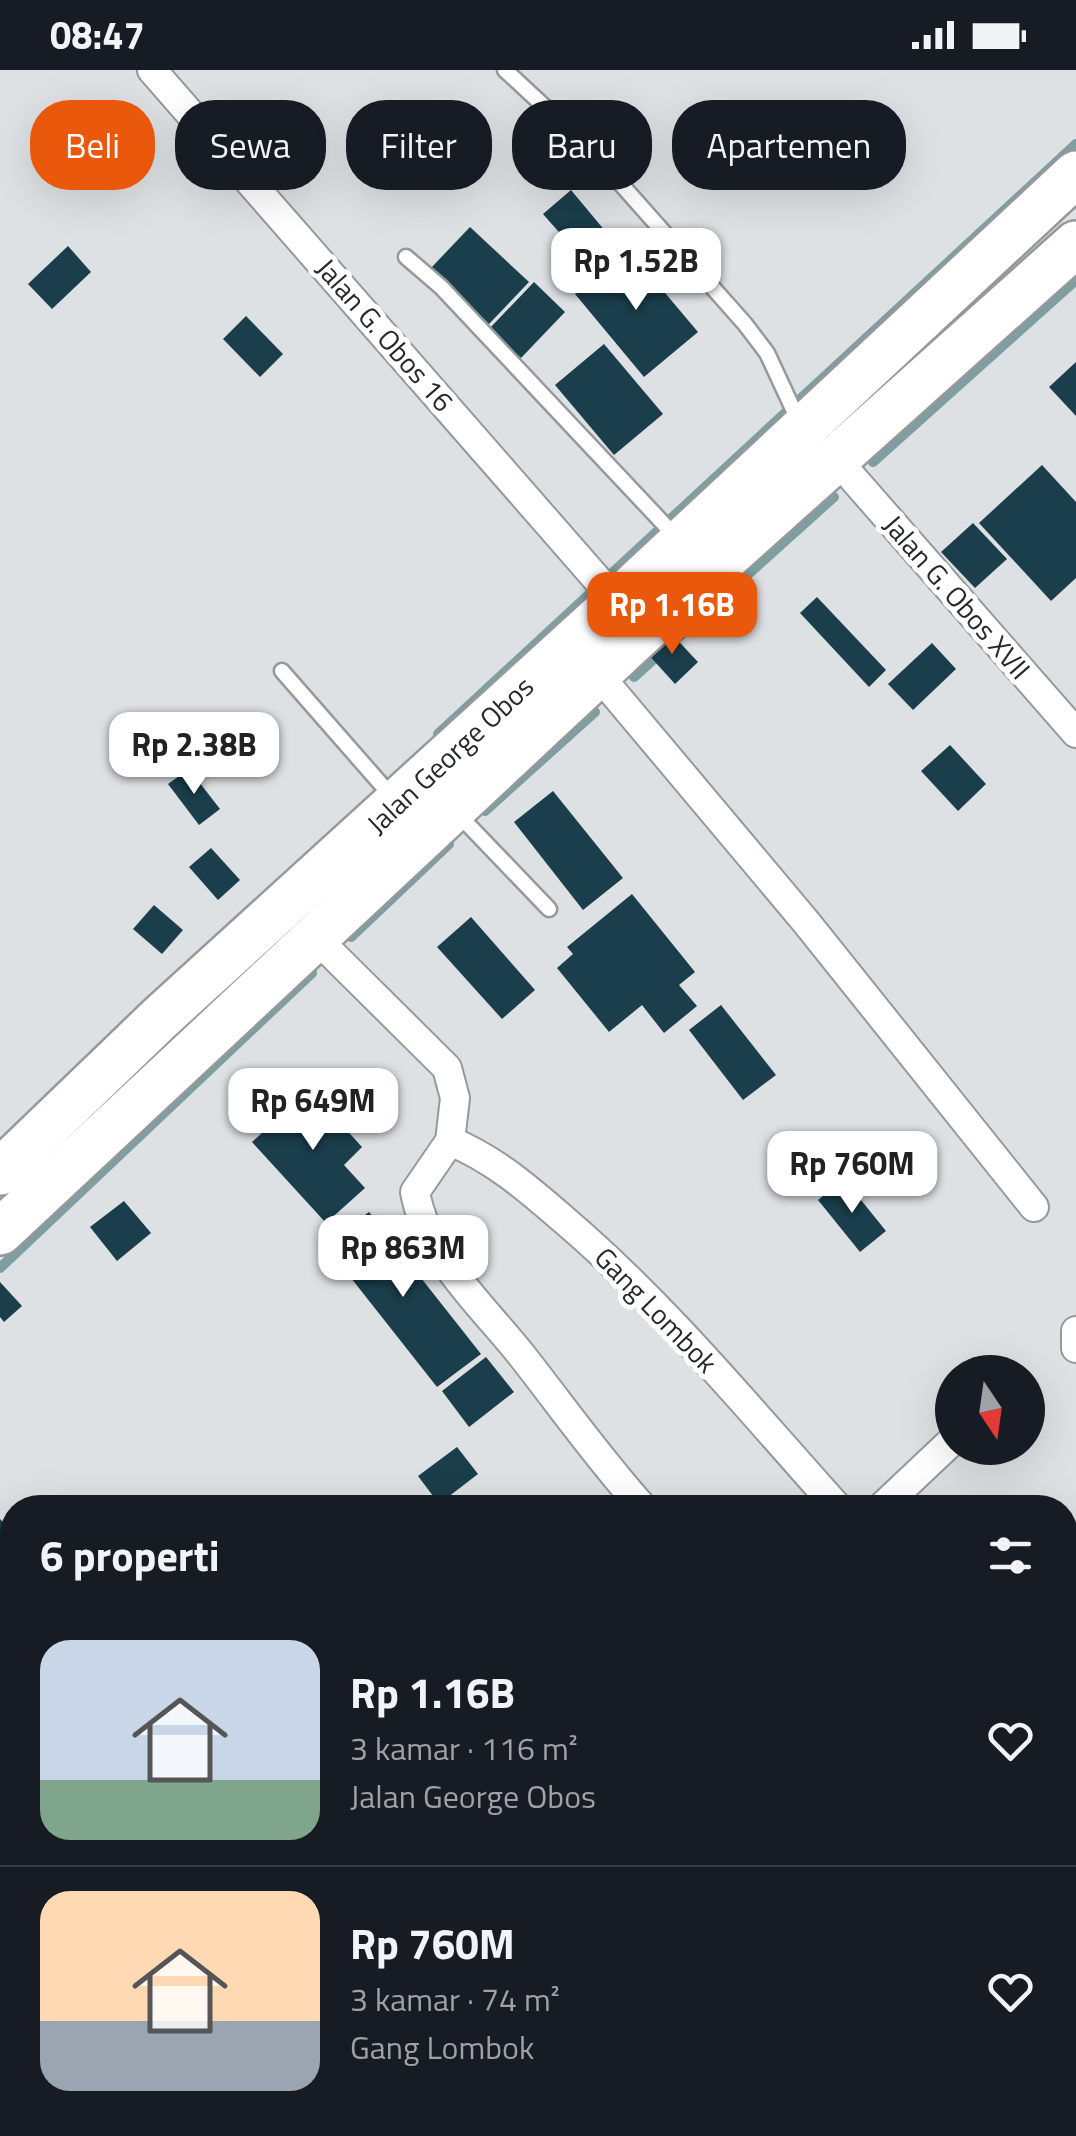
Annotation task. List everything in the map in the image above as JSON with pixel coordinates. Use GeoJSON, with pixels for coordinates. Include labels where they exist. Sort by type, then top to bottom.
{"type":"FeatureCollection","features":[{"type":"Feature","properties":{"kind":"main road","name":"Jalan George Obos"},"geometry":{"type":"LineString","coordinates":[[0,1172],[160,1018],[617,602],[1076,174]]}},
{"type":"Feature","properties":{"kind":"main road","name":"Jalan George Obos"},"geometry":{"type":"LineString","coordinates":[[0,1232],[317,939],[451,808],[1076,244]]}},
{"type":"Feature","properties":{"kind":"street","name":"Jalan G. Obos 16"},"geometry":{"type":"LineString","coordinates":[[152,70],[617,602]]}},
{"type":"Feature","properties":{"kind":"street","name":"Jalan G. Obos XVII"},"geometry":{"type":"LineString","coordinates":[[837,460],[1076,733]]}},
{"type":"Feature","properties":{"kind":"street"},"geometry":{"type":"LineString","coordinates":[[597,674],[806,922],[1034,1207]]}},
{"type":"Feature","properties":{"kind":"street"},"geometry":{"type":"LineString","coordinates":[[317,939],[447,1068],[455,1098],[450,1140],[415,1192],[420,1222],[435,1249],[525,1359],[585,1443],[631,1495]]}},
{"type":"Feature","properties":{"kind":"street","name":"Gang Lombok"},"geometry":{"type":"LineString","coordinates":[[450,1140],[481,1154],[513,1176],[622,1269],[826,1495]]}},
{"type":"Feature","properties":{"kind":"street"},"geometry":{"type":"LineString","coordinates":[[1076,1330],[1076,1348]]}},
{"type":"Feature","properties":{"kind":"street"},"geometry":{"type":"LineString","coordinates":[[896,1495],[935,1458]]}},
{"type":"Feature","properties":{"kind":"lane"},"geometry":{"type":"LineString","coordinates":[[504,70],[589,148],[745,324],[767,353],[803,430]]}},
{"type":"Feature","properties":{"kind":"lane"},"geometry":{"type":"LineString","coordinates":[[406,257],[440,287],[681,542]]}},
{"type":"Feature","properties":{"kind":"lane"},"geometry":{"type":"LineString","coordinates":[[282,671],[398,803]]}},
{"type":"Feature","properties":{"kind":"lane"},"geometry":{"type":"LineString","coordinates":[[451,808],[549,909]]}},
{"type":"Feature","properties":{"kind":"building"},"geometry":{"type":"Polygon","coordinates":[[[571,190],[606,232],[579,255],[543,214],[571,190]]]}},
{"type":"Feature","properties":{"kind":"building"},"geometry":{"type":"Polygon","coordinates":[[[470,227],[529,282],[489,324],[430,269],[470,227]]]}},
{"type":"Feature","properties":{"kind":"building"},"geometry":{"type":"Polygon","coordinates":[[[68,246],[91,272],[52,309],[28,284],[68,246]]]}},
{"type":"Feature","properties":{"kind":"building"},"geometry":{"type":"Polygon","coordinates":[[[628,249],[698,332],[644,377],[575,294],[628,249]]]}},
{"type":"Feature","properties":{"kind":"building"},"geometry":{"type":"Polygon","coordinates":[[[534,282],[565,312],[521,358],[489,329],[534,282]]]}},
{"type":"Feature","properties":{"kind":"building"},"geometry":{"type":"Polygon","coordinates":[[[246,316],[283,354],[260,377],[223,339],[246,316]]]}},
{"type":"Feature","properties":{"kind":"building"},"geometry":{"type":"Polygon","coordinates":[[[604,344],[663,414],[614,455],[555,385],[604,344]]]}},
{"type":"Feature","properties":{"kind":"building"},"geometry":{"type":"Polygon","coordinates":[[[1076,362],[1076,416],[1049,387],[1076,362]]]}},
{"type":"Feature","properties":{"kind":"building"},"geometry":{"type":"Polygon","coordinates":[[[1042,465],[1076,502],[1076,578],[1051,601],[979,523],[1042,465]]]}},
{"type":"Feature","properties":{"kind":"building"},"geometry":{"type":"Polygon","coordinates":[[[973,523],[1007,559],[975,588],[941,552],[973,523]]]}},
{"type":"Feature","properties":{"kind":"building"},"geometry":{"type":"Polygon","coordinates":[[[817,597],[886,670],[869,687],[800,613],[817,597]]]}},
{"type":"Feature","properties":{"kind":"building"},"geometry":{"type":"Polygon","coordinates":[[[669,631],[698,662],[675,684],[646,652],[669,631]]]}},
{"type":"Feature","properties":{"kind":"building"},"geometry":{"type":"Polygon","coordinates":[[[932,643],[956,669],[913,710],[888,684],[932,643]]]}},
{"type":"Feature","properties":{"kind":"building"},"geometry":{"type":"Polygon","coordinates":[[[950,745],[986,784],[958,811],[921,771],[950,745]]]}},
{"type":"Feature","properties":{"kind":"building"},"geometry":{"type":"Polygon","coordinates":[[[189,769],[220,809],[199,825],[168,784],[189,769]]]}},
{"type":"Feature","properties":{"kind":"building"},"geometry":{"type":"Polygon","coordinates":[[[553,791],[623,878],[583,910],[514,822],[553,791]]]}},
{"type":"Feature","properties":{"kind":"building"},"geometry":{"type":"Polygon","coordinates":[[[211,848],[240,880],[218,900],[189,867],[211,848]]]}},
{"type":"Feature","properties":{"kind":"building"},"geometry":{"type":"Polygon","coordinates":[[[632,894],[695,972],[679,985],[697,1006],[664,1033],[642,1005],[609,1032],[557,968],[573,954],[567,947],[632,894]]]}},
{"type":"Feature","properties":{"kind":"building"},"geometry":{"type":"Polygon","coordinates":[[[154,905],[183,930],[162,954],[133,929],[154,905]]]}},
{"type":"Feature","properties":{"kind":"building"},"geometry":{"type":"Polygon","coordinates":[[[471,917],[535,990],[502,1019],[437,947],[471,917]]]}},
{"type":"Feature","properties":{"kind":"building"},"geometry":{"type":"Polygon","coordinates":[[[721,1005],[776,1075],[743,1100],[689,1030],[721,1005]]]}},
{"type":"Feature","properties":{"kind":"building"},"geometry":{"type":"Polygon","coordinates":[[[304,1083],[362,1147],[344,1165],[365,1188],[326,1223],[252,1142],[287,1110],[282,1103],[304,1083]]]}},
{"type":"Feature","properties":{"kind":"building"},"geometry":{"type":"Polygon","coordinates":[[[844,1179],[886,1231],[860,1252],[818,1200],[844,1179]]]}},
{"type":"Feature","properties":{"kind":"building"},"geometry":{"type":"Polygon","coordinates":[[[124,1201],[151,1233],[117,1261],[90,1227],[124,1201]]]}},
{"type":"Feature","properties":{"kind":"building"},"geometry":{"type":"Polygon","coordinates":[[[369,1212],[481,1354],[437,1387],[325,1245],[369,1212]]]}},
{"type":"Feature","properties":{"kind":"building"},"geometry":{"type":"Polygon","coordinates":[[[0,1282],[22,1306],[4,1322],[0,1317],[0,1282]]]}},
{"type":"Feature","properties":{"kind":"building"},"geometry":{"type":"Polygon","coordinates":[[[486,1357],[514,1392],[469,1427],[442,1391],[486,1357]]]}},
{"type":"Feature","properties":{"kind":"building"},"geometry":{"type":"Polygon","coordinates":[[[457,1447],[478,1474],[451,1495],[432,1495],[418,1476],[457,1447]]]}},
{"type":"Feature","properties":{"kind":"waterway"},"geometry":{"type":"LineString","coordinates":[[438,734],[1076,144]]}},
{"type":"Feature","properties":{"kind":"waterway"},"geometry":{"type":"LineString","coordinates":[[873,462],[1076,280]]}},
{"type":"Feature","properties":{"kind":"waterway"},"geometry":{"type":"LineString","coordinates":[[634,677],[834,497]]}},
{"type":"Feature","properties":{"kind":"waterway"},"geometry":{"type":"LineString","coordinates":[[485,811],[595,712]]}},
{"type":"Feature","properties":{"kind":"waterway"},"geometry":{"type":"LineString","coordinates":[[351,937],[449,844]]}},
{"type":"Feature","properties":{"kind":"waterway"},"geometry":{"type":"LineString","coordinates":[[0,1268],[312,973]]}}]}
